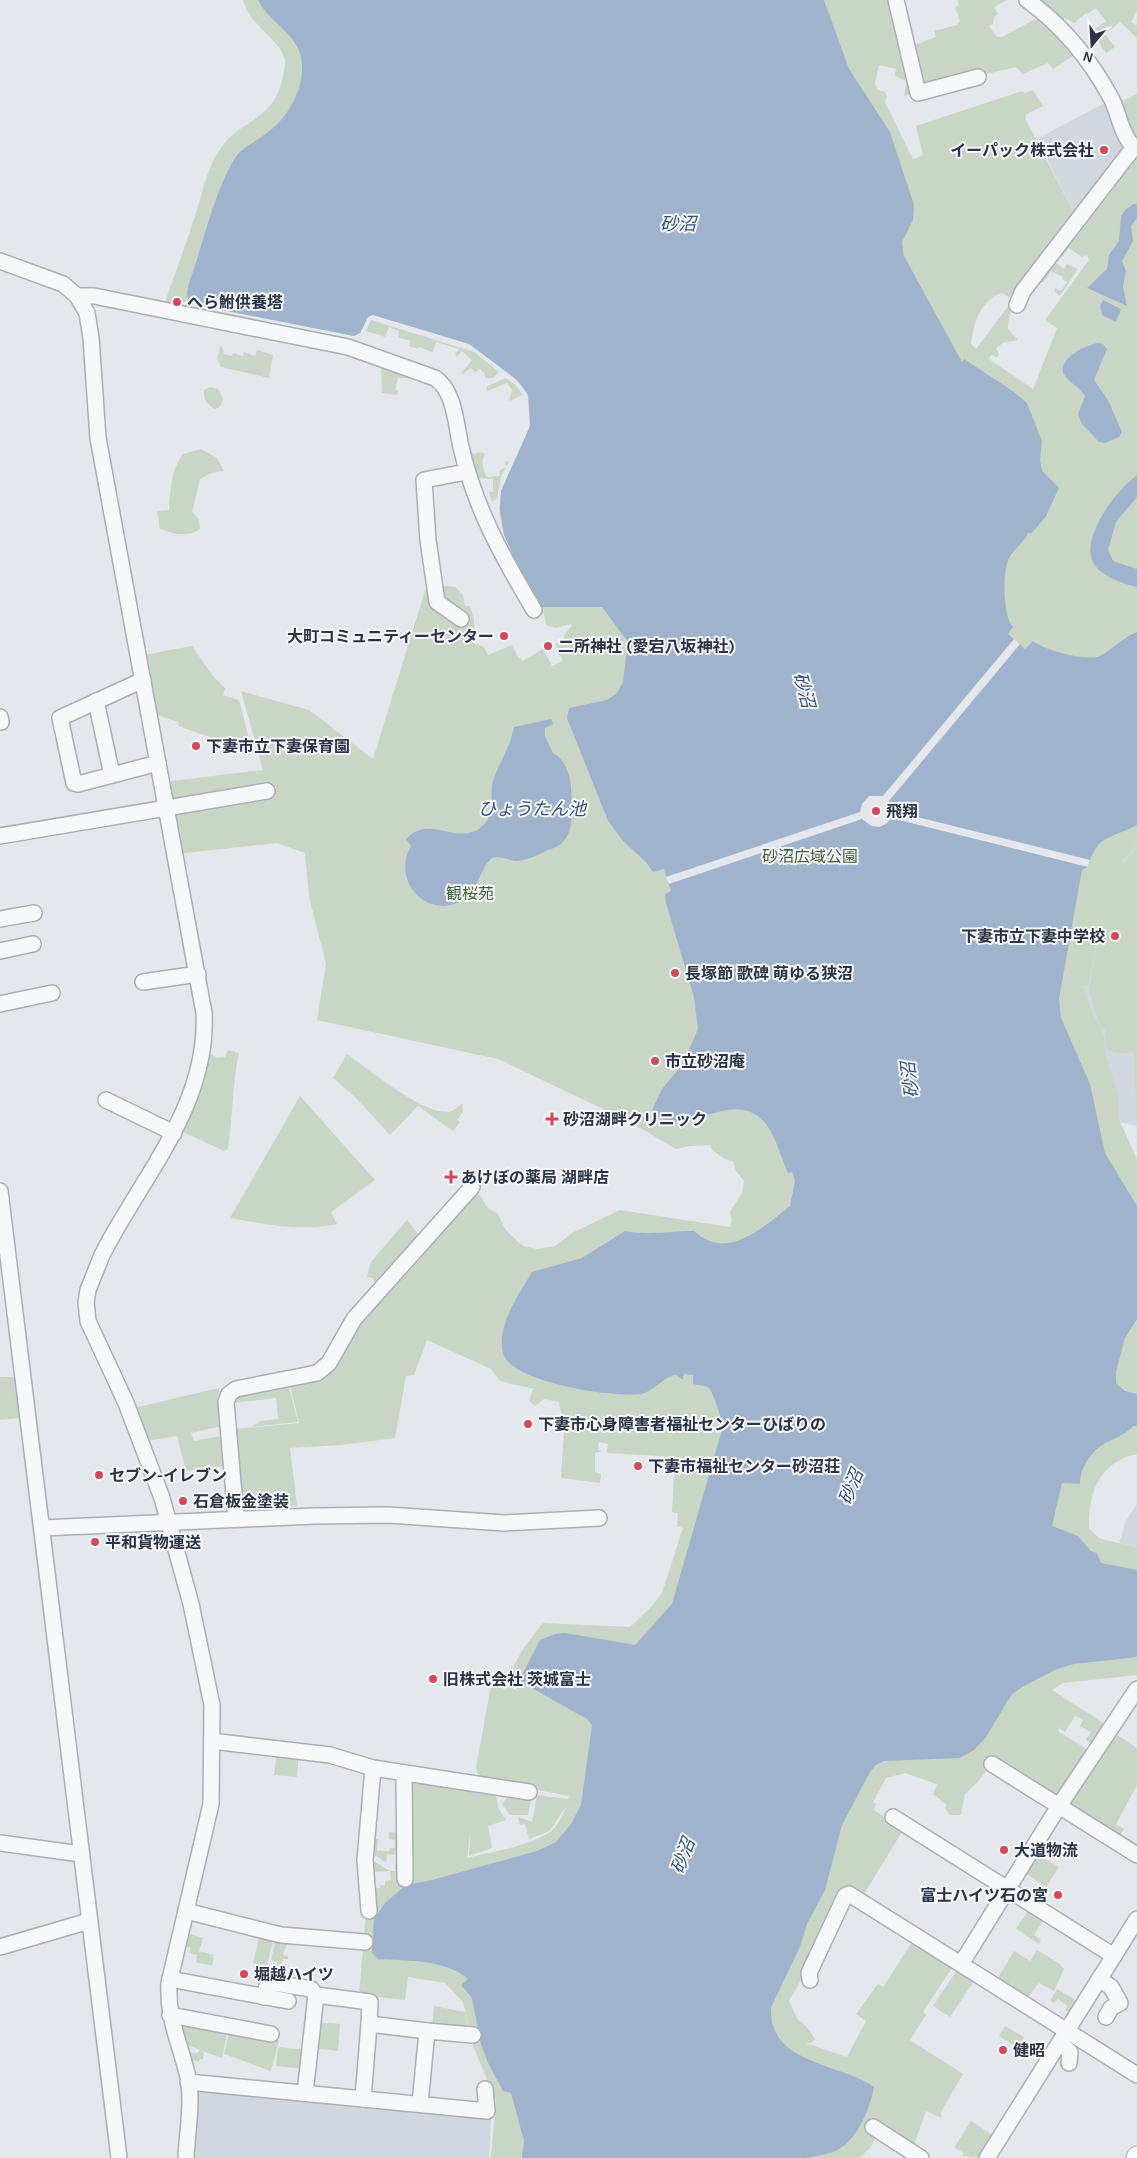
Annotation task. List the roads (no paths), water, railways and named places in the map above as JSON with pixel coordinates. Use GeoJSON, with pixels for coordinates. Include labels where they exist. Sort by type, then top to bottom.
{"type":"FeatureCollection","features":[{"type":"Feature","properties":{"kind":"street"},"geometry":{"type":"LineString","coordinates":[[896,0],[918,93],[978,77]]}},
{"type":"Feature","properties":{"kind":"street"},"geometry":{"type":"LineString","coordinates":[[1017,305],[1024,291],[1135,148],[1112,99],[1088,61],[1048,16],[1027,0]]}},
{"type":"Feature","properties":{"kind":"street"},"geometry":{"type":"LineString","coordinates":[[0,261],[49,277],[62,284],[77,296],[87,313],[90,325],[98,438],[198,974],[204,1019],[203,1044],[188,1101],[174,1133],[102,1254],[88,1290],[86,1302],[92,1334],[126,1403],[169,1521],[191,1604],[212,1704],[211,1804],[170,1979],[168,2005],[190,2095],[186,2158]]}},
{"type":"Feature","properties":{"kind":"street"},"geometry":{"type":"LineString","coordinates":[[77,296],[94,296],[342,345],[369,353],[435,378],[443,383],[448,393],[466,472],[482,516],[534,610]]}},
{"type":"Feature","properties":{"kind":"street"},"geometry":{"type":"LineString","coordinates":[[461,619],[437,602],[428,540],[424,480],[466,472]]}},
{"type":"Feature","properties":{"kind":"street"},"geometry":{"type":"LineString","coordinates":[[143,680],[60,718],[74,782],[78,784],[158,763]]}},
{"type":"Feature","properties":{"kind":"street"},"geometry":{"type":"LineString","coordinates":[[96,701],[112,775]]}},
{"type":"Feature","properties":{"kind":"street"},"geometry":{"type":"LineString","coordinates":[[0,836],[167,806],[267,791]]}},
{"type":"Feature","properties":{"kind":"street"},"geometry":{"type":"LineString","coordinates":[[0,919],[34,913]]}},
{"type":"Feature","properties":{"kind":"street"},"geometry":{"type":"LineString","coordinates":[[0,951],[33,944]]}},
{"type":"Feature","properties":{"kind":"street"},"geometry":{"type":"LineString","coordinates":[[143,982],[198,974]]}},
{"type":"Feature","properties":{"kind":"street"},"geometry":{"type":"LineString","coordinates":[[0,1004],[52,993]]}},
{"type":"Feature","properties":{"kind":"street"},"geometry":{"type":"LineString","coordinates":[[106,1100],[174,1133]]}},
{"type":"Feature","properties":{"kind":"street"},"geometry":{"type":"LineString","coordinates":[[236,1518],[226,1402],[229,1394],[236,1389],[317,1373],[329,1363],[354,1319],[472,1187]]}},
{"type":"Feature","properties":{"kind":"street"},"geometry":{"type":"LineString","coordinates":[[0,1191],[6,1297],[42,1528],[119,2158]]}},
{"type":"Feature","properties":{"kind":"street"},"geometry":{"type":"LineString","coordinates":[[42,1528],[236,1518],[388,1515],[504,1523],[599,1518]]}},
{"type":"Feature","properties":{"kind":"street"},"geometry":{"type":"LineString","coordinates":[[961,1964],[1060,1806],[1137,1689]]}},
{"type":"Feature","properties":{"kind":"street"},"geometry":{"type":"LineString","coordinates":[[212,1741],[330,1755],[373,1768],[529,1792]]}},
{"type":"Feature","properties":{"kind":"street"},"geometry":{"type":"LineString","coordinates":[[992,1764],[1137,1855]]}},
{"type":"Feature","properties":{"kind":"street"},"geometry":{"type":"LineString","coordinates":[[369,1912],[365,1860],[373,1768]]}},
{"type":"Feature","properties":{"kind":"street"},"geometry":{"type":"LineString","coordinates":[[404,1773],[404,1879]]}},
{"type":"Feature","properties":{"kind":"street"},"geometry":{"type":"LineString","coordinates":[[893,1817],[1114,1956]]}},
{"type":"Feature","properties":{"kind":"street"},"geometry":{"type":"LineString","coordinates":[[0,1842],[81,1854]]}},
{"type":"Feature","properties":{"kind":"street"},"geometry":{"type":"LineString","coordinates":[[810,1980],[809,1973],[846,1896],[849,1894],[961,1964],[1064,2037],[1137,2075]]}},
{"type":"Feature","properties":{"kind":"street"},"geometry":{"type":"LineString","coordinates":[[186,1911],[281,1935],[365,1942]]}},
{"type":"Feature","properties":{"kind":"street"},"geometry":{"type":"LineString","coordinates":[[987,2158],[1137,1919]]}},
{"type":"Feature","properties":{"kind":"street"},"geometry":{"type":"LineString","coordinates":[[0,1946],[90,1921]]}},
{"type":"Feature","properties":{"kind":"street"},"geometry":{"type":"LineString","coordinates":[[170,1979],[288,2001]]}},
{"type":"Feature","properties":{"kind":"street"},"geometry":{"type":"LineString","coordinates":[[1099,1979],[1111,1988],[1120,2003],[1111,2008],[1106,2017]]}},
{"type":"Feature","properties":{"kind":"street"},"geometry":{"type":"LineString","coordinates":[[264,1997],[268,1982],[311,1989],[316,1995],[370,2002],[363,2099]]}},
{"type":"Feature","properties":{"kind":"street"},"geometry":{"type":"LineString","coordinates":[[305,2093],[316,1995]]}},
{"type":"Feature","properties":{"kind":"street"},"geometry":{"type":"LineString","coordinates":[[170,2015],[270,2034]]}},
{"type":"Feature","properties":{"kind":"street"},"geometry":{"type":"LineString","coordinates":[[369,2024],[473,2035]]}},
{"type":"Feature","properties":{"kind":"street"},"geometry":{"type":"LineString","coordinates":[[420,2104],[427,2031]]}},
{"type":"Feature","properties":{"kind":"street"},"geometry":{"type":"LineString","coordinates":[[1064,2037],[1070,2052],[1068,2063]]}},
{"type":"Feature","properties":{"kind":"street"},"geometry":{"type":"LineString","coordinates":[[188,2082],[490,2111],[485,2089]]}},
{"type":"Feature","properties":{"kind":"street"},"geometry":{"type":"LineString","coordinates":[[873,2128],[920,2158]]}},
{"type":"Feature","properties":{"kind":"water","name":"砂沼"},"geometry":{"type":"Polygon","coordinates":[[[258,0],[824,0],[849,69],[890,132],[914,205],[913,220],[902,242],[904,256],[962,362],[964,359],[1014,392],[1027,403],[1042,441],[1040,460],[1042,471],[1059,488],[1046,516],[1032,533],[1028,533],[1009,558],[1005,573],[1005,604],[1013,627],[1008,634],[1025,649],[1033,641],[1046,648],[1066,654],[1094,657],[1100,656],[1137,632],[1137,825],[1101,843],[1096,848],[1088,867],[1082,870],[1059,999],[1061,1018],[1090,1084],[1105,1153],[1137,1206],[1137,1319],[1125,1338],[1116,1372],[1116,1383],[1125,1391],[1137,1394],[1137,1426],[1105,1443],[1094,1452],[1087,1460],[1080,1484],[1062,1483],[1052,1526],[1078,1536],[1091,1551],[1097,1553],[1101,1563],[1137,1570],[1137,1657],[1074,1664],[1057,1669],[1024,1686],[1012,1694],[986,1737],[974,1750],[960,1758],[884,1761],[876,1765],[870,1772],[842,1825],[825,1890],[807,1924],[800,1947],[771,2007],[773,2026],[781,2040],[793,2051],[874,2087],[861,2125],[855,2134],[849,2142],[830,2153],[805,2158],[522,2158],[524,2141],[511,2093],[503,2091],[489,2065],[481,2044],[472,1998],[461,1985],[468,1979],[459,1972],[437,1964],[378,1959],[372,1953],[374,1919],[386,1902],[406,1885],[432,1880],[537,1851],[556,1842],[571,1824],[581,1805],[592,1725],[587,1719],[519,1681],[540,1640],[555,1634],[565,1633],[635,1645],[672,1604],[723,1426],[711,1391],[705,1386],[693,1384],[693,1375],[684,1374],[683,1380],[676,1375],[671,1376],[645,1393],[627,1395],[564,1386],[523,1372],[510,1363],[503,1353],[503,1332],[515,1300],[532,1272],[582,1258],[625,1231],[651,1233],[694,1231],[706,1240],[719,1243],[731,1243],[744,1238],[768,1224],[790,1206],[795,1181],[792,1172],[788,1173],[770,1129],[753,1113],[738,1109],[677,1122],[664,1120],[652,1110],[662,1089],[683,1064],[698,1029],[694,997],[666,903],[665,894],[671,891],[664,869],[653,872],[646,862],[624,842],[608,821],[567,718],[569,708],[607,700],[617,693],[623,682],[628,642],[602,607],[542,607],[516,562],[504,535],[500,509],[501,491],[530,426],[528,394],[517,380],[469,344],[373,315],[368,317],[360,333],[354,336],[197,305],[188,300],[189,283],[215,202],[235,158],[248,145],[260,138],[281,120],[294,101],[301,79],[301,57],[294,41],[268,14],[258,0]]]}},
{"type":"Feature","properties":{"kind":"water"},"geometry":{"type":"Polygon","coordinates":[[[1137,204],[1137,218],[1131,226],[1133,241],[1122,261],[1126,271],[1123,287],[1127,306],[1087,288],[1107,269],[1109,255],[1119,241],[1121,216],[1126,209],[1137,204]]]}},
{"type":"Feature","properties":{"kind":"water"},"geometry":{"type":"Polygon","coordinates":[[[1103,300],[1121,309],[1116,322],[1102,315],[1100,306],[1103,300]]]}},
{"type":"Feature","properties":{"kind":"water"},"geometry":{"type":"Polygon","coordinates":[[[1098,343],[1103,344],[1107,349],[1094,380],[1108,400],[1122,432],[1119,437],[1105,443],[1099,442],[1082,424],[1078,414],[1085,396],[1067,379],[1063,370],[1067,359],[1073,354],[1098,343]]]}},
{"type":"Feature","properties":{"kind":"water"},"geometry":{"type":"Polygon","coordinates":[[[1137,475],[1137,497],[1116,522],[1108,550],[1113,561],[1137,569],[1137,587],[1118,581],[1099,570],[1092,560],[1090,550],[1092,538],[1104,513],[1121,490],[1137,475]]]}},
{"type":"Feature","properties":{"kind":"water","name":"ひょうたん池"},"geometry":{"type":"Polygon","coordinates":[[[551,719],[553,724],[545,728],[545,736],[553,753],[564,764],[571,784],[572,818],[569,833],[565,839],[557,847],[525,860],[515,861],[499,857],[492,858],[484,868],[472,891],[461,901],[448,905],[436,905],[425,901],[415,893],[405,872],[406,859],[411,846],[406,839],[416,831],[426,829],[457,833],[477,830],[486,822],[491,812],[493,781],[510,742],[514,727],[551,719]]]}},
{"type":"Feature","properties":{"kind":"place","name":"イーパック株式会社"},"geometry":{"type":"Point","coordinates":[1104,150]}},
{"type":"Feature","properties":{"kind":"place","name":"へら鮒供養塔"},"geometry":{"type":"Point","coordinates":[177,302]}},
{"type":"Feature","properties":{"kind":"place","name":"大町コミュニティーセンター"},"geometry":{"type":"Point","coordinates":[504,636]}},
{"type":"Feature","properties":{"kind":"place","name":"二所神社 (愛宕八坂神社)"},"geometry":{"type":"Point","coordinates":[548,646]}},
{"type":"Feature","properties":{"kind":"place","name":"下妻市立下妻保育園"},"geometry":{"type":"Point","coordinates":[196,746]}},
{"type":"Feature","properties":{"kind":"place","name":"飛翔"},"geometry":{"type":"Point","coordinates":[876,811]}},
{"type":"Feature","properties":{"kind":"place","name":"下妻市立下妻中学校"},"geometry":{"type":"Point","coordinates":[1115,936]}},
{"type":"Feature","properties":{"kind":"place","name":"長塚節 歌碑 萌ゆる狭沼"},"geometry":{"type":"Point","coordinates":[675,973]}},
{"type":"Feature","properties":{"kind":"place","name":"市立砂沼庵"},"geometry":{"type":"Point","coordinates":[655,1061]}},
{"type":"Feature","properties":{"kind":"place","name":"砂沼湖畔クリニック"},"geometry":{"type":"Point","coordinates":[552,1119]}},
{"type":"Feature","properties":{"kind":"place","name":"あけぼの薬局 湖畔店"},"geometry":{"type":"Point","coordinates":[451,1177]}},
{"type":"Feature","properties":{"kind":"place","name":"下妻市心身障害者福祉センターひばりの"},"geometry":{"type":"Point","coordinates":[528,1424]}},
{"type":"Feature","properties":{"kind":"place","name":"下妻市福祉センター砂沼荘"},"geometry":{"type":"Point","coordinates":[638,1466]}},
{"type":"Feature","properties":{"kind":"place","name":"セブン-イレブン"},"geometry":{"type":"Point","coordinates":[99,1475]}},
{"type":"Feature","properties":{"kind":"place","name":"石倉板金塗装"},"geometry":{"type":"Point","coordinates":[183,1501]}},
{"type":"Feature","properties":{"kind":"place","name":"平和貨物運送"},"geometry":{"type":"Point","coordinates":[95,1542]}},
{"type":"Feature","properties":{"kind":"place","name":"旧株式会社 茨城富士"},"geometry":{"type":"Point","coordinates":[433,1679]}},
{"type":"Feature","properties":{"kind":"place","name":"大道物流"},"geometry":{"type":"Point","coordinates":[1004,1850]}},
{"type":"Feature","properties":{"kind":"place","name":"富士ハイツ石の宮"},"geometry":{"type":"Point","coordinates":[1058,1895]}},
{"type":"Feature","properties":{"kind":"place","name":"堀越ハイツ"},"geometry":{"type":"Point","coordinates":[244,1974]}},
{"type":"Feature","properties":{"kind":"place","name":"健昭"},"geometry":{"type":"Point","coordinates":[1003,2050]}},
{"type":"Feature","properties":{"kind":"park label","name":"砂沼広域公園"},"geometry":{"type":"Point","coordinates":[810,856]}},
{"type":"Feature","properties":{"kind":"park label","name":"観桜苑"},"geometry":{"type":"Point","coordinates":[470,893]}}]}
